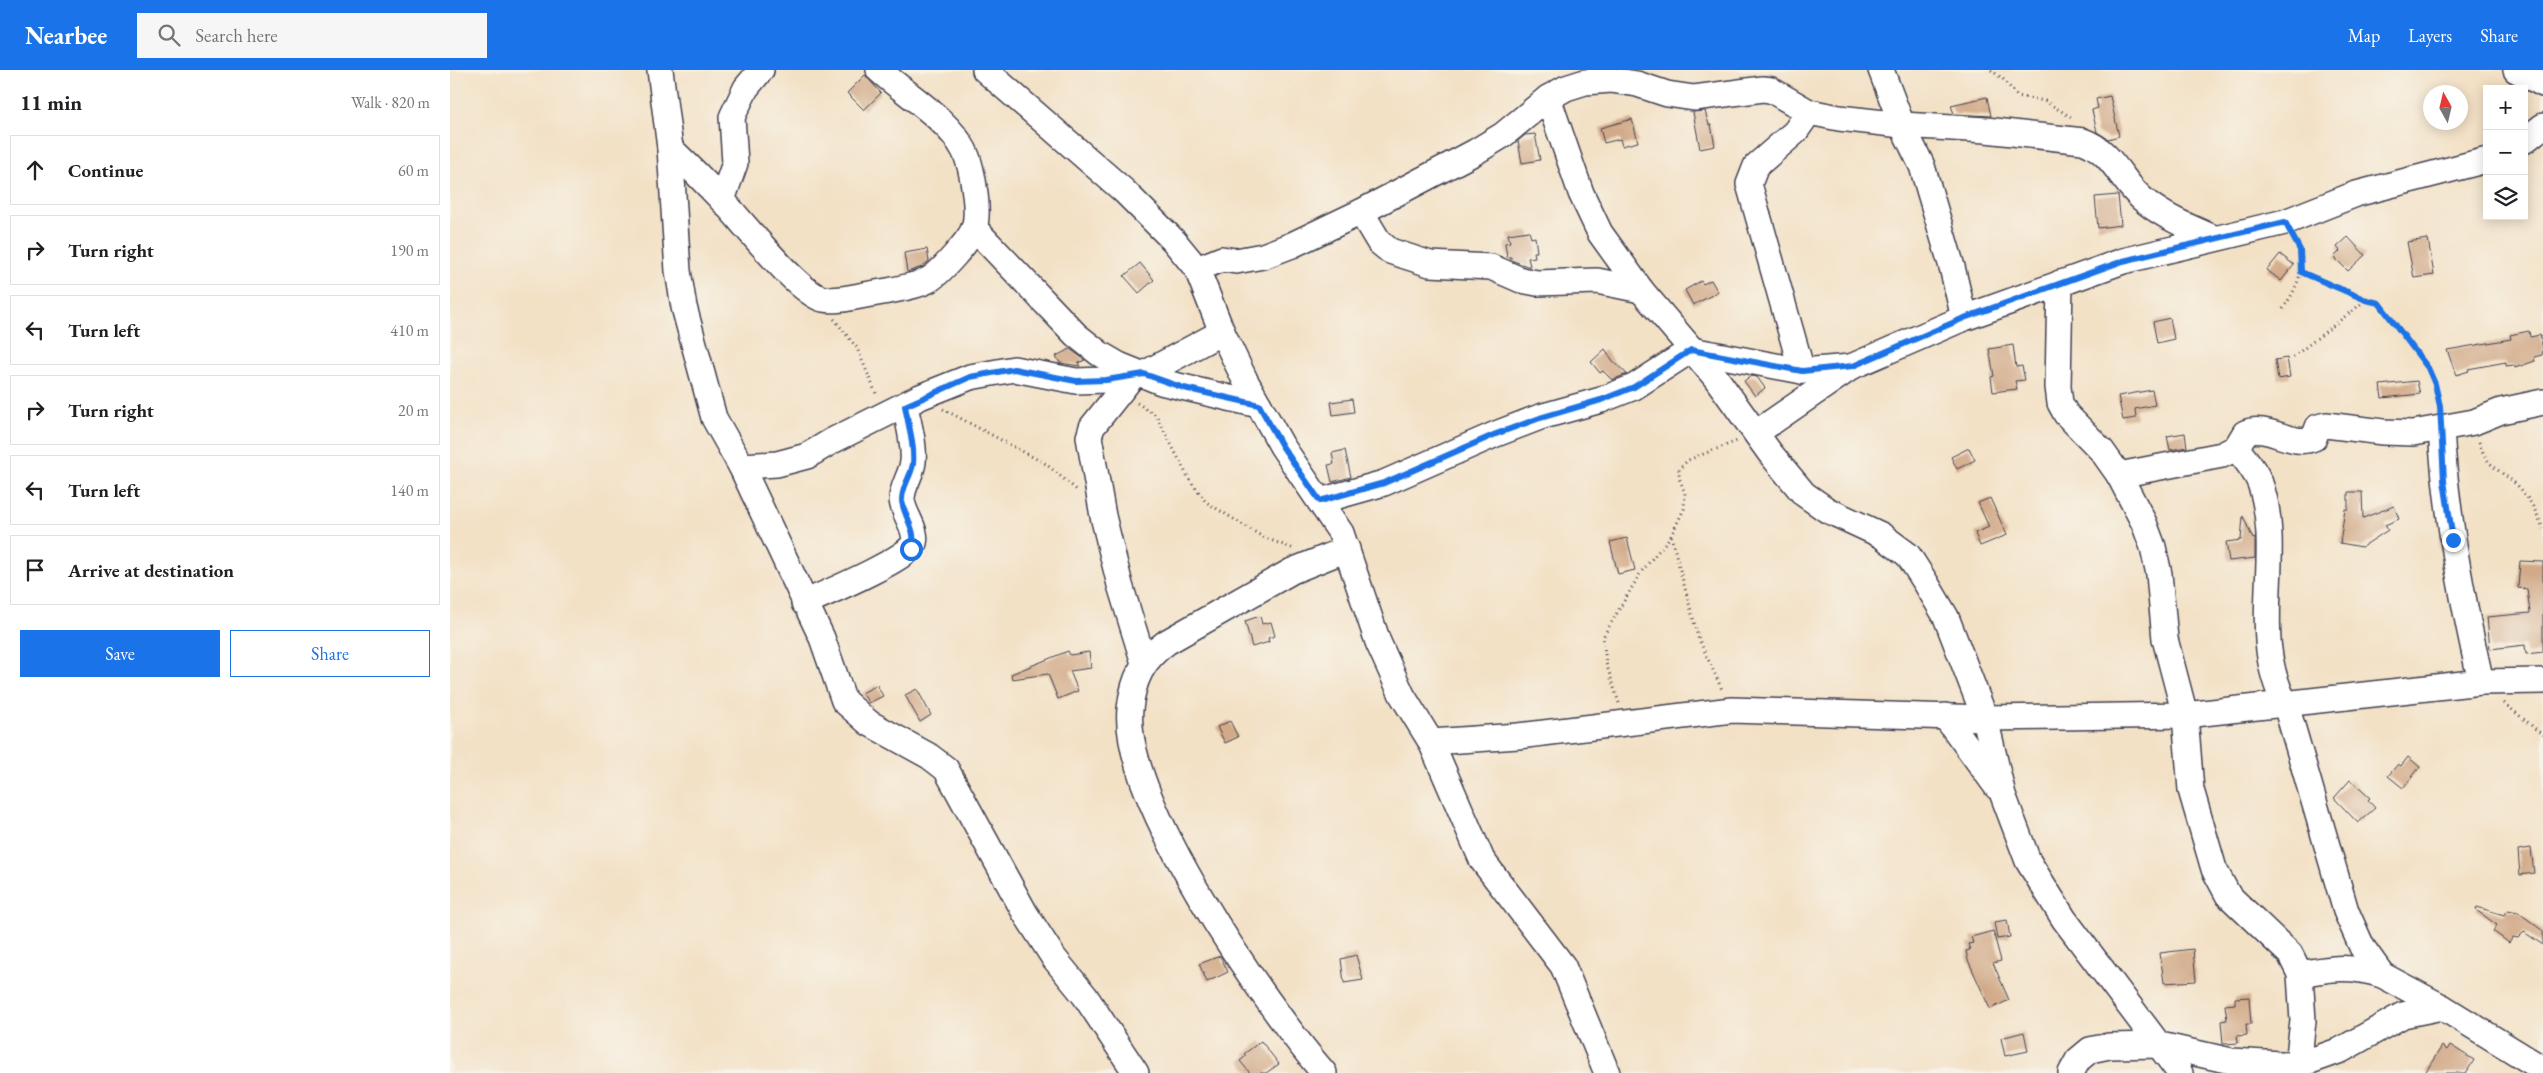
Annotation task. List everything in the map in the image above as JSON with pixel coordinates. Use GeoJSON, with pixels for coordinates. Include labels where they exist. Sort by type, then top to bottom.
{"type":"FeatureCollection","features":[{"type":"Feature","properties":{"kind":"street"},"geometry":{"type":"LineString","coordinates":[[660,70],[670,148],[678,271],[684,308],[714,418],[740,466],[827,651],[844,700],[869,723],[929,756],[946,769],[1025,913],[1136,1073]]}},
{"type":"Feature","properties":{"kind":"street"},"geometry":{"type":"LineString","coordinates":[[722,200],[735,163],[732,117],[746,88],[762,70]]}},
{"type":"Feature","properties":{"kind":"street"},"geometry":{"type":"LineString","coordinates":[[670,148],[722,200],[773,258],[810,292],[822,299],[840,299],[880,292],[930,280],[944,267],[974,228],[976,207],[965,151],[953,134],[879,70]]}},
{"type":"Feature","properties":{"kind":"street"},"geometry":{"type":"LineString","coordinates":[[985,70],[1124,191],[1174,241],[1197,269],[1222,332],[1259,405],[1282,446],[1341,533],[1378,642],[1402,695],[1431,742],[1482,860],[1563,966],[1608,1073]]}},
{"type":"Feature","properties":{"kind":"street"},"geometry":{"type":"LineString","coordinates":[[1882,70],[1902,125],[1922,166],[1952,267],[1964,318]]}},
{"type":"Feature","properties":{"kind":"street"},"geometry":{"type":"LineString","coordinates":[[2516,70],[2543,84]]}},
{"type":"Feature","properties":{"kind":"street"},"geometry":{"type":"LineString","coordinates":[[1197,269],[1222,260],[1236,261],[1263,256],[1292,245],[1361,212],[1503,135],[1548,98],[1585,82],[1611,80],[1637,84],[1667,94],[1687,98],[1712,98],[1763,89],[1771,90],[1809,112],[1839,118],[1902,125],[1986,130],[2083,141],[2097,146],[2104,152],[2132,190],[2146,203],[2177,221],[2214,238]]}},
{"type":"Feature","properties":{"kind":"street"},"geometry":{"type":"LineString","coordinates":[[1548,98],[1581,193],[1596,225],[1641,290],[1716,378],[1770,453],[1804,494],[1827,510],[1881,535],[1908,556],[1946,617],[1985,718],[2003,795],[2028,861],[2064,919],[2180,1073]]}},
{"type":"Feature","properties":{"kind":"street"},"geometry":{"type":"LineString","coordinates":[[1802,371],[1749,184],[1756,166],[1795,132],[1809,112]]}},
{"type":"Feature","properties":{"kind":"street"},"geometry":{"type":"LineString","coordinates":[[2528,138],[2543,126]]}},
{"type":"Feature","properties":{"kind":"street"},"geometry":{"type":"LineString","coordinates":[[1756,433],[1853,366],[1964,318],[2123,261],[2285,222],[2356,194],[2483,161]]}},
{"type":"Feature","properties":{"kind":"street"},"geometry":{"type":"LineString","coordinates":[[1361,212],[1379,242],[1390,251],[1430,264],[1478,264],[1503,271],[1521,280],[1537,283],[1597,281],[1641,290]]}},
{"type":"Feature","properties":{"kind":"street"},"geometry":{"type":"LineString","coordinates":[[974,228],[1076,335],[1100,354],[1120,365],[1131,382]]}},
{"type":"Feature","properties":{"kind":"street"},"geometry":{"type":"LineString","coordinates":[[2060,283],[2058,387],[2060,403],[2066,414],[2102,451],[2119,475],[2144,523],[2153,547],[2159,574],[2165,639],[2185,715],[2191,790],[2214,870],[2228,895],[2290,954],[2300,974],[2303,1021],[2298,1069]]}},
{"type":"Feature","properties":{"kind":"street"},"geometry":{"type":"LineString","coordinates":[[1144,663],[1103,516],[1089,438],[1092,427],[1131,382],[1222,332]]}},
{"type":"Feature","properties":{"kind":"street"},"geometry":{"type":"LineString","coordinates":[[1320,501],[1384,483],[1522,424],[1618,393],[1648,378],[1691,350],[1802,371],[1853,366]]}},
{"type":"Feature","properties":{"kind":"street"},"geometry":{"type":"LineString","coordinates":[[740,466],[795,461],[912,401],[970,377],[1014,369],[1076,381],[1131,382],[1184,388],[1259,405]]}},
{"type":"Feature","properties":{"kind":"street"},"geometry":{"type":"LineString","coordinates":[[804,603],[878,568],[911,549],[915,542],[904,511],[902,499],[913,461],[912,401]]}},
{"type":"Feature","properties":{"kind":"street"},"geometry":{"type":"LineString","coordinates":[[2119,475],[2201,460],[2236,448],[2245,434],[2257,430],[2300,440],[2314,438],[2318,427],[2326,425],[2393,433],[2413,433],[2474,422],[2501,411],[2543,402]]}},
{"type":"Feature","properties":{"kind":"street"},"geometry":{"type":"LineString","coordinates":[[2441,429],[2444,481],[2462,599],[2481,682]]}},
{"type":"Feature","properties":{"kind":"street"},"geometry":{"type":"LineString","coordinates":[[2236,448],[2256,474],[2266,507],[2267,643],[2277,688],[2286,705],[2346,911],[2362,947],[2382,975]]}},
{"type":"Feature","properties":{"kind":"street"},"geometry":{"type":"LineString","coordinates":[[1324,1073],[1280,1017],[1232,946],[1179,858],[1154,810],[1138,765],[1131,731],[1130,710],[1134,684],[1144,663],[1151,654],[1167,642],[1292,571],[1347,548]]}},
{"type":"Feature","properties":{"kind":"street"},"geometry":{"type":"LineString","coordinates":[[1431,742],[1518,736],[1732,710],[1985,718],[2185,715],[2481,682],[2543,680]]}},
{"type":"Feature","properties":{"kind":"street"},"geometry":{"type":"LineString","coordinates":[[1945,716],[2003,795]]}},
{"type":"Feature","properties":{"kind":"street"},"geometry":{"type":"LineString","coordinates":[[2300,974],[2344,967],[2360,968],[2382,975],[2442,1007],[2543,1069]]}},
{"type":"Feature","properties":{"kind":"street"},"geometry":{"type":"LineString","coordinates":[[2071,1073],[2078,1060],[2090,1050],[2160,1045],[2231,1061],[2298,1069],[2341,1050],[2403,1015],[2442,1007]]}},
{"type":"Feature","properties":{"kind":"path"},"geometry":{"type":"LineString","coordinates":[[1991,70],[2003,79],[2017,96],[2045,101],[2077,121]]}},
{"type":"Feature","properties":{"kind":"path"},"geometry":{"type":"LineString","coordinates":[[2283,310],[2293,293],[2301,272],[2300,250],[2285,222]]}},
{"type":"Feature","properties":{"kind":"path"},"geometry":{"type":"LineString","coordinates":[[2301,272],[2366,300],[2379,303],[2428,368],[2435,384],[2440,406],[2441,429]]}},
{"type":"Feature","properties":{"kind":"path"},"geometry":{"type":"LineString","coordinates":[[822,299],[864,360],[878,398],[880,418]]}},
{"type":"Feature","properties":{"kind":"path"},"geometry":{"type":"LineString","coordinates":[[2293,357],[2366,300]]}},
{"type":"Feature","properties":{"kind":"path"},"geometry":{"type":"LineString","coordinates":[[1131,382],[1156,415],[1189,479],[1206,502],[1263,537],[1320,558]]}},
{"type":"Feature","properties":{"kind":"path"},"geometry":{"type":"LineString","coordinates":[[912,401],[1046,464],[1103,516]]}},
{"type":"Feature","properties":{"kind":"path"},"geometry":{"type":"LineString","coordinates":[[2474,422],[2484,458],[2490,466],[2517,486],[2530,501],[2543,529]]}},
{"type":"Feature","properties":{"kind":"path"},"geometry":{"type":"LineString","coordinates":[[1626,722],[1606,663],[1602,648],[1603,638],[1641,572],[1671,536],[1686,502],[1679,478],[1679,469],[1682,464],[1756,433]]}},
{"type":"Feature","properties":{"kind":"path"},"geometry":{"type":"LineString","coordinates":[[1671,536],[1698,637],[1732,710]]}},
{"type":"Feature","properties":{"kind":"path"},"geometry":{"type":"LineString","coordinates":[[2481,682],[2543,734]]}},
{"type":"Feature","properties":{"kind":"building"},"geometry":{"type":"Polygon","coordinates":[[[865,75],[881,93],[864,110],[847,93],[865,75]]]}},
{"type":"Feature","properties":{"kind":"building"},"geometry":{"type":"Polygon","coordinates":[[[2110,96],[2119,136],[2108,139],[2097,132],[2092,110],[2098,108],[2096,99],[2110,96]]]}},
{"type":"Feature","properties":{"kind":"building"},"geometry":{"type":"Polygon","coordinates":[[[1987,97],[1991,116],[1954,114],[1951,105],[1987,97]]]}},
{"type":"Feature","properties":{"kind":"building"},"geometry":{"type":"Polygon","coordinates":[[[1705,111],[1709,125],[1711,125],[1715,146],[1700,149],[1693,112],[1705,111]]]}},
{"type":"Feature","properties":{"kind":"building"},"geometry":{"type":"Polygon","coordinates":[[[1632,119],[1638,142],[1622,146],[1620,139],[1604,143],[1600,128],[1632,119]]]}},
{"type":"Feature","properties":{"kind":"building"},"geometry":{"type":"Polygon","coordinates":[[[1535,134],[1540,160],[1522,163],[1518,141],[1525,135],[1535,134]]]}},
{"type":"Feature","properties":{"kind":"building"},"geometry":{"type":"Polygon","coordinates":[[[2118,195],[2121,225],[2098,228],[2095,197],[2118,195]]]}},
{"type":"Feature","properties":{"kind":"building"},"geometry":{"type":"Polygon","coordinates":[[[1529,231],[1531,238],[1535,237],[1537,252],[1534,252],[1535,257],[1528,258],[1530,266],[1527,266],[1511,260],[1511,257],[1507,257],[1505,243],[1510,242],[1508,234],[1529,231]]]}},
{"type":"Feature","properties":{"kind":"building"},"geometry":{"type":"Polygon","coordinates":[[[2348,237],[2365,255],[2348,271],[2334,257],[2340,251],[2337,247],[2348,237]]]}},
{"type":"Feature","properties":{"kind":"building"},"geometry":{"type":"Polygon","coordinates":[[[2428,239],[2434,275],[2414,278],[2407,242],[2428,239]]]}},
{"type":"Feature","properties":{"kind":"building"},"geometry":{"type":"Polygon","coordinates":[[[927,249],[929,261],[922,267],[907,272],[904,253],[927,249]]]}},
{"type":"Feature","properties":{"kind":"building"},"geometry":{"type":"Polygon","coordinates":[[[2280,254],[2294,265],[2281,281],[2267,270],[2280,254]]]}},
{"type":"Feature","properties":{"kind":"building"},"geometry":{"type":"Polygon","coordinates":[[[1140,263],[1154,280],[1139,293],[1124,276],[1140,263]]]}},
{"type":"Feature","properties":{"kind":"building"},"geometry":{"type":"Polygon","coordinates":[[[1711,280],[1718,292],[1693,305],[1685,290],[1701,281],[1703,284],[1711,280]]]}},
{"type":"Feature","properties":{"kind":"building"},"geometry":{"type":"Polygon","coordinates":[[[2170,318],[2174,339],[2157,343],[2153,322],[2170,318]]]}},
{"type":"Feature","properties":{"kind":"building"},"geometry":{"type":"Polygon","coordinates":[[[2529,331],[2530,337],[2540,335],[2543,349],[2542,355],[2534,357],[2535,361],[2515,368],[2514,365],[2506,366],[2506,362],[2468,369],[2469,371],[2456,375],[2447,350],[2511,339],[2510,335],[2529,331]]]}},
{"type":"Feature","properties":{"kind":"building"},"geometry":{"type":"Polygon","coordinates":[[[2013,345],[2016,367],[2022,366],[2025,380],[2015,381],[2017,389],[1993,392],[1991,377],[1994,376],[1989,349],[2013,345]]]}},
{"type":"Feature","properties":{"kind":"building"},"geometry":{"type":"Polygon","coordinates":[[[1070,349],[1085,360],[1078,363],[1080,366],[1060,363],[1056,356],[1070,349]]]}},
{"type":"Feature","properties":{"kind":"building"},"geometry":{"type":"Polygon","coordinates":[[[1605,349],[1613,361],[1627,374],[1612,380],[1603,371],[1600,373],[1591,362],[1605,349]]]}},
{"type":"Feature","properties":{"kind":"building"},"geometry":{"type":"Polygon","coordinates":[[[2287,358],[2290,377],[2278,379],[2275,360],[2287,358]]]}},
{"type":"Feature","properties":{"kind":"building"},"geometry":{"type":"Polygon","coordinates":[[[1751,376],[1757,377],[1765,388],[1755,396],[1744,381],[1751,376]]]}},
{"type":"Feature","properties":{"kind":"building"},"geometry":{"type":"Polygon","coordinates":[[[2417,381],[2420,394],[2382,398],[2380,385],[2417,381]]]}},
{"type":"Feature","properties":{"kind":"building"},"geometry":{"type":"Polygon","coordinates":[[[2152,390],[2155,405],[2135,409],[2136,418],[2123,420],[2118,396],[2152,390]]]}},
{"type":"Feature","properties":{"kind":"building"},"geometry":{"type":"Polygon","coordinates":[[[1352,399],[1354,412],[1333,415],[1331,402],[1352,399]]]}},
{"type":"Feature","properties":{"kind":"building"},"geometry":{"type":"Polygon","coordinates":[[[2185,433],[2187,447],[2170,450],[2167,436],[2185,433]]]}},
{"type":"Feature","properties":{"kind":"building"},"geometry":{"type":"Polygon","coordinates":[[[1969,448],[1975,460],[1957,469],[1951,457],[1969,448]]]}},
{"type":"Feature","properties":{"kind":"building"},"geometry":{"type":"Polygon","coordinates":[[[1345,450],[1351,477],[1332,482],[1328,465],[1334,464],[1332,453],[1345,450]]]}},
{"type":"Feature","properties":{"kind":"building"},"geometry":{"type":"Polygon","coordinates":[[[2348,492],[2362,492],[2363,518],[2394,506],[2399,519],[2385,525],[2388,530],[2362,547],[2340,543],[2345,509],[2348,509],[2348,492]]]}},
{"type":"Feature","properties":{"kind":"building"},"geometry":{"type":"Polygon","coordinates":[[[1990,498],[2007,535],[1980,546],[1975,533],[1989,527],[1978,503],[1990,498]]]}},
{"type":"Feature","properties":{"kind":"building"},"geometry":{"type":"Polygon","coordinates":[[[2243,516],[2253,539],[2255,538],[2255,558],[2229,561],[2226,542],[2241,540],[2243,516]]]}},
{"type":"Feature","properties":{"kind":"building"},"geometry":{"type":"Polygon","coordinates":[[[1627,538],[1635,570],[1618,574],[1610,542],[1627,538]]]}},
{"type":"Feature","properties":{"kind":"building"},"geometry":{"type":"Polygon","coordinates":[[[2520,561],[2543,562],[2543,652],[2526,654],[2525,645],[2490,649],[2487,617],[2530,613],[2527,589],[2518,588],[2520,561]]]}},
{"type":"Feature","properties":{"kind":"building"},"geometry":{"type":"Polygon","coordinates":[[[1260,616],[1262,624],[1271,622],[1275,636],[1268,638],[1269,642],[1252,647],[1245,621],[1260,616]]]}},
{"type":"Feature","properties":{"kind":"building"},"geometry":{"type":"Polygon","coordinates":[[[1068,651],[1070,655],[1089,652],[1091,668],[1070,671],[1078,691],[1058,699],[1048,674],[1012,679],[1011,674],[1068,651]]]}},
{"type":"Feature","properties":{"kind":"building"},"geometry":{"type":"Polygon","coordinates":[[[877,685],[883,696],[869,703],[862,693],[877,685]]]}},
{"type":"Feature","properties":{"kind":"building"},"geometry":{"type":"Polygon","coordinates":[[[917,689],[931,715],[920,722],[905,695],[917,689]]]}},
{"type":"Feature","properties":{"kind":"building"},"geometry":{"type":"Polygon","coordinates":[[[1230,721],[1238,737],[1225,743],[1217,727],[1230,721]]]}},
{"type":"Feature","properties":{"kind":"building"},"geometry":{"type":"Polygon","coordinates":[[[2408,757],[2420,767],[2403,788],[2388,776],[2398,764],[2401,766],[2408,757]]]}},
{"type":"Feature","properties":{"kind":"building"},"geometry":{"type":"Polygon","coordinates":[[[2350,780],[2370,798],[2368,800],[2375,808],[2358,823],[2334,798],[2350,780]]]}},
{"type":"Feature","properties":{"kind":"building"},"geometry":{"type":"Polygon","coordinates":[[[2531,848],[2534,873],[2520,875],[2518,850],[2531,848]]]}},
{"type":"Feature","properties":{"kind":"building"},"geometry":{"type":"Polygon","coordinates":[[[2477,907],[2504,915],[2508,910],[2518,912],[2543,931],[2543,945],[2524,932],[2518,938],[2513,937],[2509,943],[2493,931],[2497,925],[2476,910],[2477,907]]]}},
{"type":"Feature","properties":{"kind":"building"},"geometry":{"type":"Polygon","coordinates":[[[2007,920],[2010,937],[1997,939],[1994,922],[2007,920]]]}},
{"type":"Feature","properties":{"kind":"building"},"geometry":{"type":"Polygon","coordinates":[[[1993,931],[2001,961],[1993,963],[2009,1000],[1990,1009],[1968,960],[1966,951],[1970,950],[1968,944],[1973,943],[1971,937],[1993,931]]]}},
{"type":"Feature","properties":{"kind":"building"},"geometry":{"type":"Polygon","coordinates":[[[2193,949],[2196,981],[2164,983],[2160,953],[2193,949]]]}},
{"type":"Feature","properties":{"kind":"building"},"geometry":{"type":"Polygon","coordinates":[[[1356,955],[1363,980],[1344,983],[1341,959],[1356,955]]]}},
{"type":"Feature","properties":{"kind":"building"},"geometry":{"type":"Polygon","coordinates":[[[1220,956],[1228,972],[1207,982],[1199,964],[1220,956]]]}},
{"type":"Feature","properties":{"kind":"building"},"geometry":{"type":"Polygon","coordinates":[[[2249,997],[2251,1024],[2246,1024],[2247,1035],[2237,1036],[2238,1043],[2223,1044],[2221,1021],[2227,1020],[2225,1005],[2235,1004],[2235,998],[2249,997]]]}},
{"type":"Feature","properties":{"kind":"building"},"geometry":{"type":"Polygon","coordinates":[[[2024,1032],[2028,1051],[2005,1056],[2001,1038],[2024,1032]]]}},
{"type":"Feature","properties":{"kind":"building"},"geometry":{"type":"Polygon","coordinates":[[[1261,1041],[1279,1064],[1266,1073],[1250,1073],[1240,1061],[1246,1056],[1244,1054],[1261,1041]]]}},
{"type":"Feature","properties":{"kind":"building"},"geometry":{"type":"Polygon","coordinates":[[[2450,1045],[2474,1060],[2466,1073],[2425,1073],[2442,1046],[2447,1050],[2450,1045]]]}},
{"type":"Feature","properties":{"kind":"route"},"geometry":{"type":"LineString","coordinates":[[911,549],[915,542],[914,535],[904,511],[902,499],[913,461],[905,406],[920,397],[970,377],[1014,369],[1076,381],[1131,378],[1144,374],[1162,382],[1184,388],[1259,405],[1282,446],[1320,501],[1384,483],[1496,434],[1540,418],[1601,400],[1634,387],[1691,350],[1742,358],[1802,371],[1853,366],[1908,344],[1964,318],[2123,261],[2285,222],[2300,250],[2301,272],[2366,300],[2379,303],[2428,368],[2435,384],[2440,406],[2444,481],[2453,540]]}}]}
